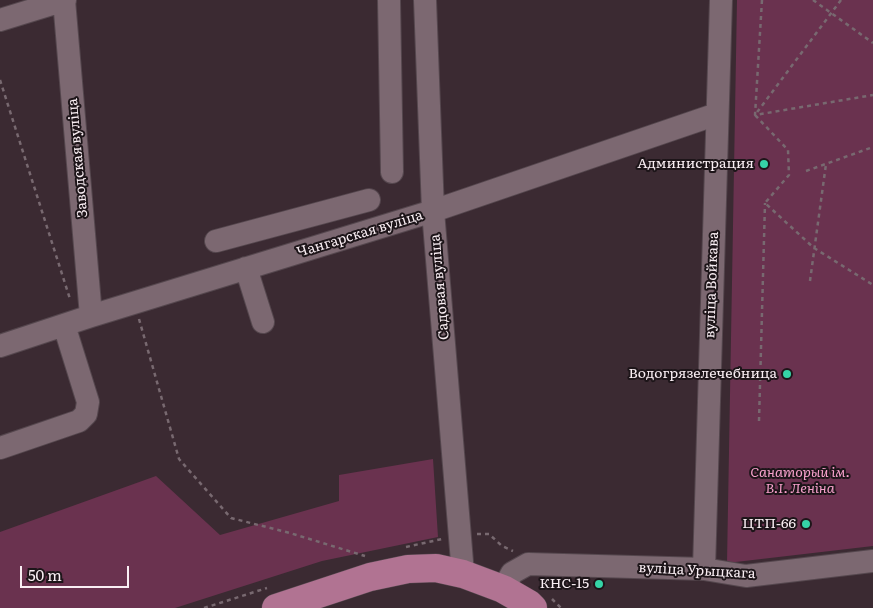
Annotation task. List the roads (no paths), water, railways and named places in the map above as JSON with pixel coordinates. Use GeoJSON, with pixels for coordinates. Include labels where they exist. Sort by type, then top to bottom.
{"type":"FeatureCollection","features":[{"type":"Feature","properties":{"kind":"main road"},"geometry":{"type":"LineString","coordinates":[[276,608],[370,577],[408,569],[436,568],[463,574],[503,589],[533,608]]}},
{"type":"Feature","properties":{"kind":"street"},"geometry":{"type":"LineString","coordinates":[[0,20],[64,0]]}},
{"type":"Feature","properties":{"kind":"street","name":"Заводская вуліца"},"geometry":{"type":"LineString","coordinates":[[64,0],[91,316]]}},
{"type":"Feature","properties":{"kind":"street"},"geometry":{"type":"LineString","coordinates":[[389,0],[392,172]]}},
{"type":"Feature","properties":{"kind":"street","name":"Садовая вуліца"},"geometry":{"type":"LineString","coordinates":[[425,0],[433,211],[463,574]]}},
{"type":"Feature","properties":{"kind":"street","name":"вуліца Войкава"},"geometry":{"type":"LineString","coordinates":[[704,569],[721,0]]}},
{"type":"Feature","properties":{"kind":"street"},"geometry":{"type":"LineString","coordinates":[[390,96],[428,96]]}},
{"type":"Feature","properties":{"kind":"street","name":"Чангарская вуліца"},"geometry":{"type":"LineString","coordinates":[[0,346],[91,316],[433,211],[717,114]]}},
{"type":"Feature","properties":{"kind":"street"},"geometry":{"type":"LineString","coordinates":[[216,241],[369,200]]}},
{"type":"Feature","properties":{"kind":"street"},"geometry":{"type":"LineString","coordinates":[[341,207],[348,237]]}},
{"type":"Feature","properties":{"kind":"street"},"geometry":{"type":"LineString","coordinates":[[246,268],[263,322]]}},
{"type":"Feature","properties":{"kind":"street"},"geometry":{"type":"LineString","coordinates":[[0,448],[79,421],[86,414],[88,402],[64,326]]}},
{"type":"Feature","properties":{"kind":"street","name":"вуліца Урыцкага"},"geometry":{"type":"LineString","coordinates":[[503,589],[512,572],[528,564],[704,569],[746,576],[873,561]]}},
{"type":"Feature","properties":{"kind":"place","name":"Администрация"},"geometry":{"type":"Point","coordinates":[764,164]}},
{"type":"Feature","properties":{"kind":"place","name":"Водогрязелечебница"},"geometry":{"type":"Point","coordinates":[787,374]}},
{"type":"Feature","properties":{"kind":"place","name":"ЦТП-66"},"geometry":{"type":"Point","coordinates":[806,524]}},
{"type":"Feature","properties":{"kind":"place","name":"КНС-15"},"geometry":{"type":"Point","coordinates":[599,584]}},
{"type":"Feature","properties":{"kind":"park label","name":"Санаторый ім. В.І. Леніна"},"geometry":{"type":"Point","coordinates":[800,482]}}]}
